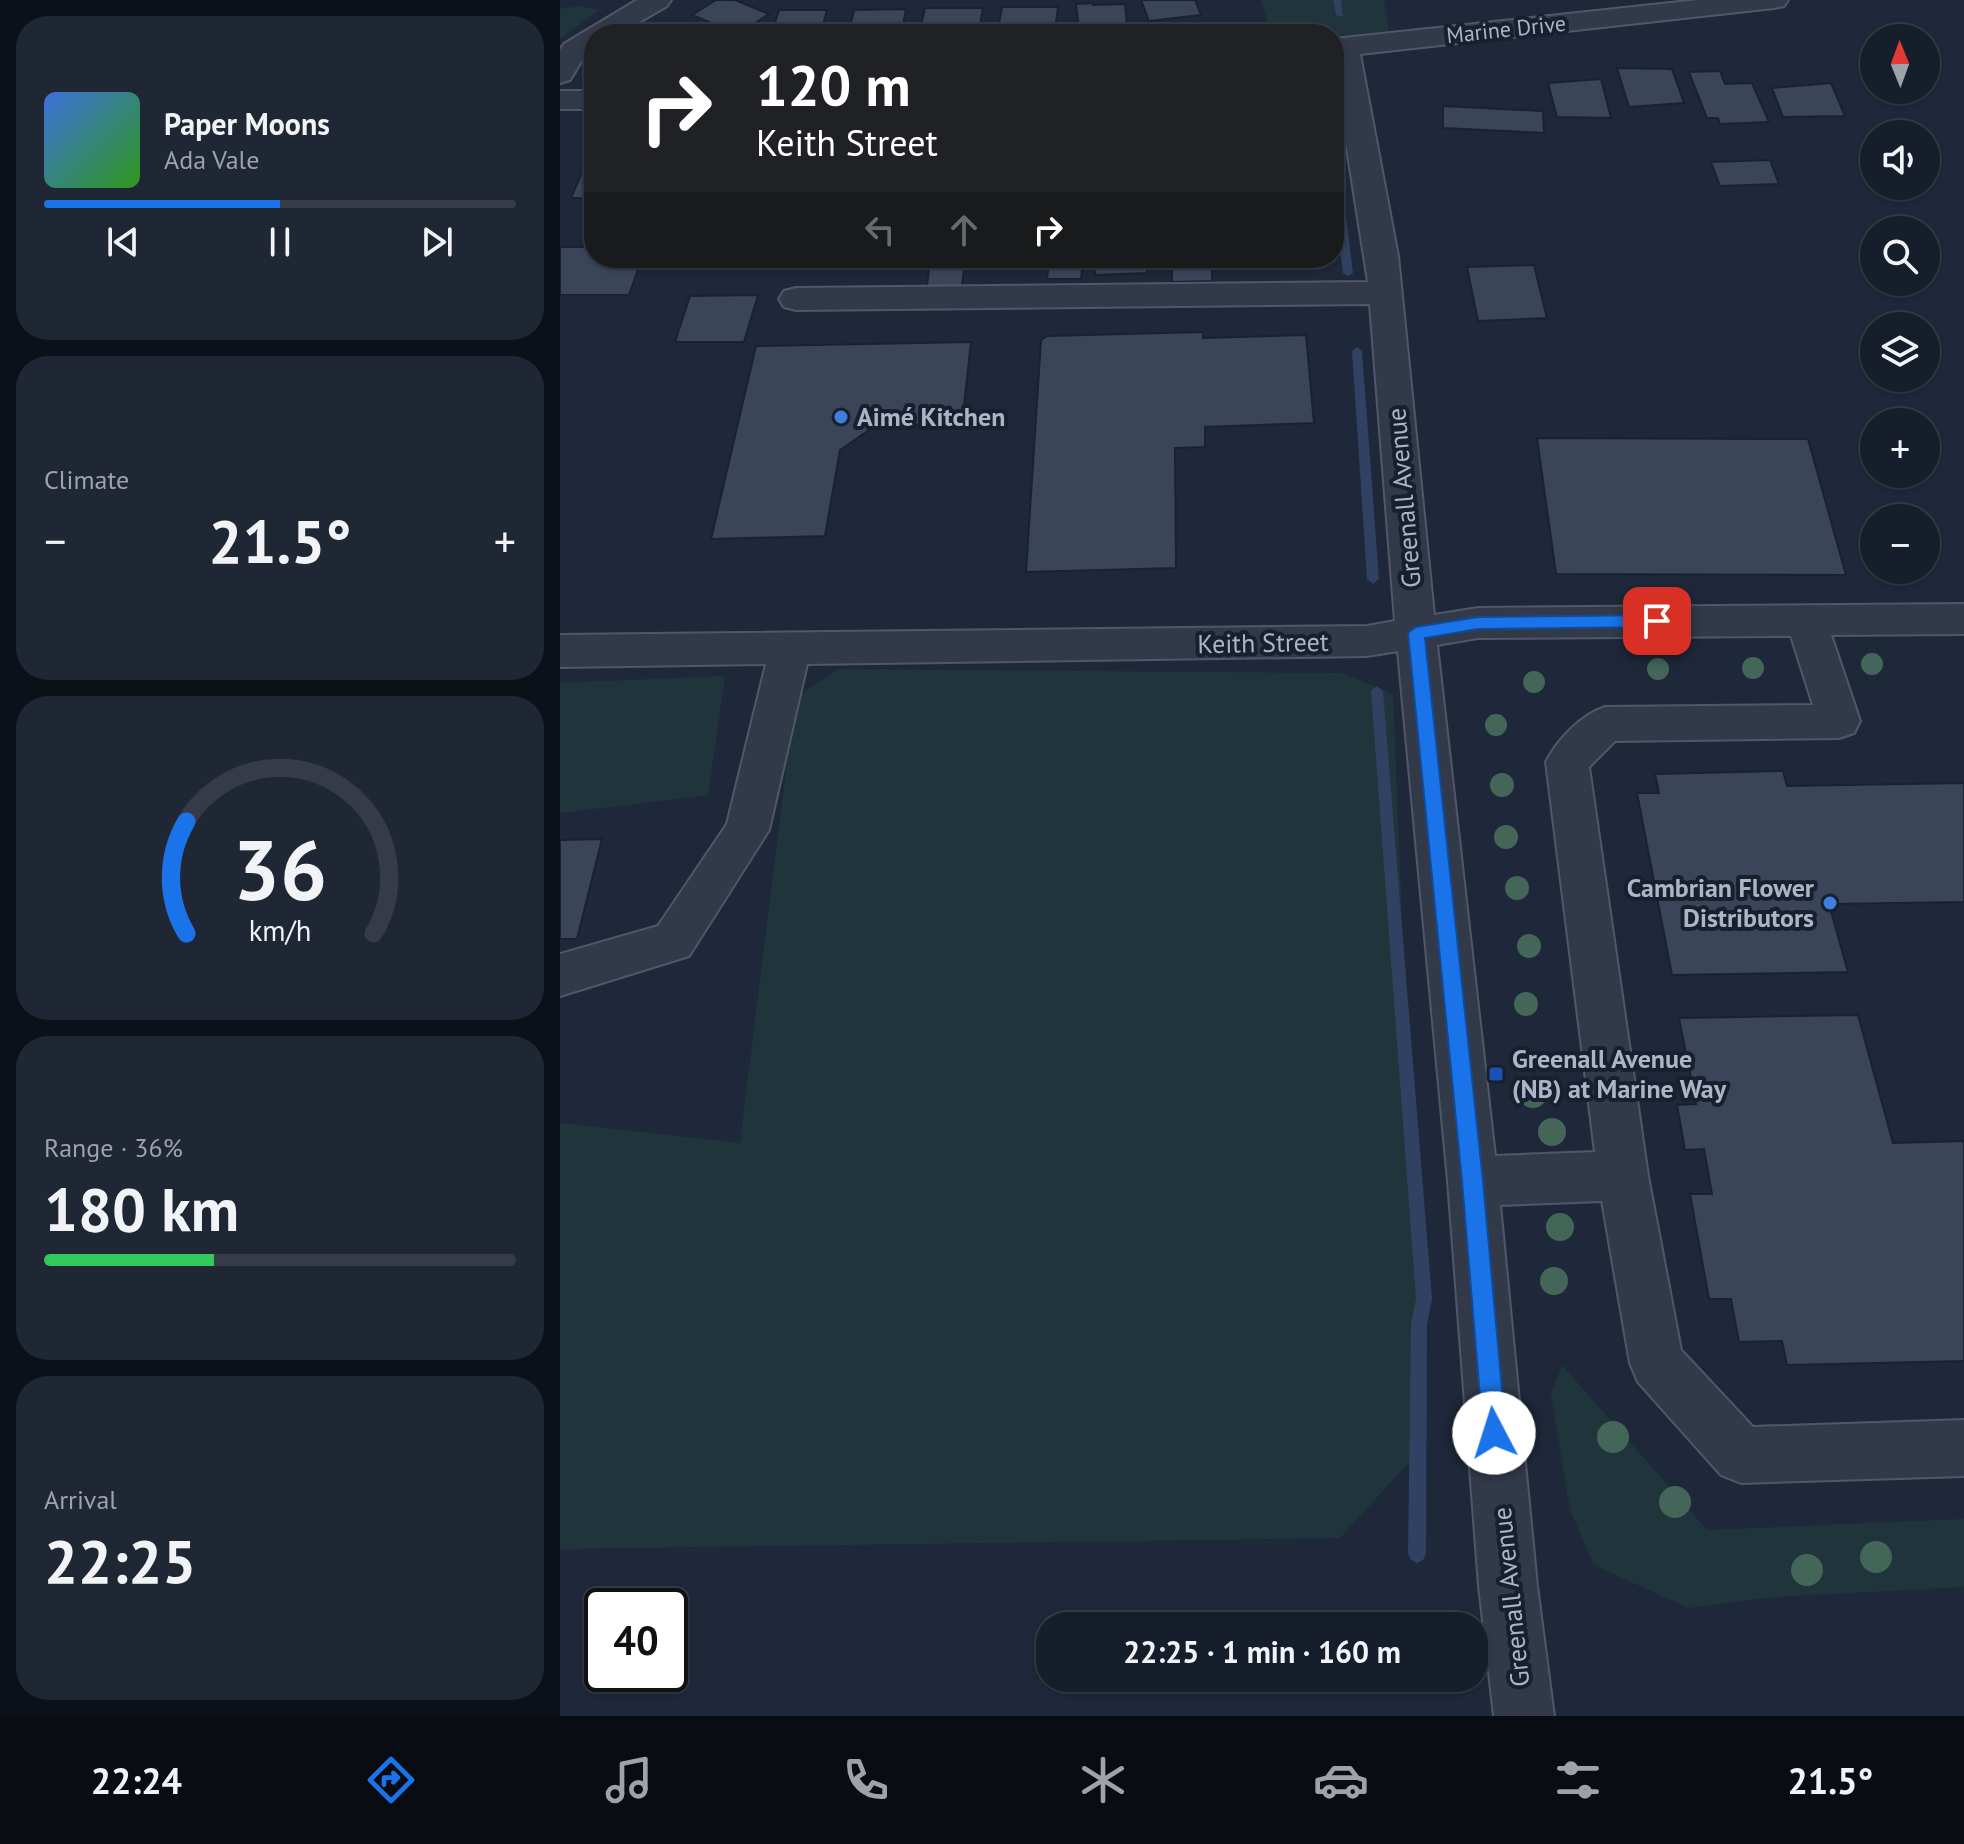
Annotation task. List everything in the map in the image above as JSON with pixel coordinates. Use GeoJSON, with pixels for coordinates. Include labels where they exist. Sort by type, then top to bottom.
{"type":"FeatureCollection","features":[{"type":"Feature","properties":{"kind":"street"},"geometry":{"type":"LineString","coordinates":[[615,24],[657,0]]}},
{"type":"Feature","properties":{"kind":"street","name":"Marine Drive"},"geometry":{"type":"LineString","coordinates":[[1344,47],[1774,0]]}},
{"type":"Feature","properties":{"kind":"street"},"geometry":{"type":"LineString","coordinates":[[560,74],[574,50],[584,43]]}},
{"type":"Feature","properties":{"kind":"street","name":"Greenall Avenue"},"geometry":{"type":"LineString","coordinates":[[1344,66],[1380,241],[1416,633],[1473,1181],[1506,1573],[1524,1716]]}},
{"type":"Feature","properties":{"kind":"street"},"geometry":{"type":"LineString","coordinates":[[560,100],[584,100]]}},
{"type":"Feature","properties":{"kind":"street"},"geometry":{"type":"LineString","coordinates":[[796,299],[1385,293]]}},
{"type":"Feature","properties":{"kind":"street"},"geometry":{"type":"LineString","coordinates":[[1806,619],[1839,721],[1605,724],[1567,762],[1623,1176],[1657,1363],[1741,1455],[1964,1448]]}},
{"type":"Feature","properties":{"kind":"street","name":"Keith Street"},"geometry":{"type":"LineString","coordinates":[[560,651],[786,669],[1367,641],[1478,623],[1964,619]]}},
{"type":"Feature","properties":{"kind":"street"},"geometry":{"type":"LineString","coordinates":[[560,975],[673,942],[747,830],[786,669]]}},
{"type":"Feature","properties":{"kind":"street"},"geometry":{"type":"LineString","coordinates":[[1473,1181],[1623,1176]]}},
{"type":"Feature","properties":{"kind":"green space"},"geometry":{"type":"Polygon","coordinates":[[[1261,0],[1384,0],[1389,31],[1344,36],[1344,24],[1268,24],[1261,0]]]}},
{"type":"Feature","properties":{"kind":"green space"},"geometry":{"type":"Polygon","coordinates":[[[581,6],[599,10],[560,39],[560,9],[581,6]]]}},
{"type":"Feature","properties":{"kind":"green space"},"geometry":{"type":"Polygon","coordinates":[[[838,669],[1341,673],[1393,694],[1423,1447],[1340,1538],[560,1549],[560,1123],[740,1143],[795,698],[838,669]]]}},
{"type":"Feature","properties":{"kind":"green space"},"geometry":{"type":"Polygon","coordinates":[[[725,676],[708,795],[560,813],[560,683],[725,676]]]}},
{"type":"Feature","properties":{"kind":"green space"},"geometry":{"type":"Polygon","coordinates":[[[1562,1365],[1707,1530],[1964,1519],[1964,1587],[1774,1597],[1688,1608],[1594,1565],[1570,1510],[1551,1394],[1562,1365]]]}},
{"type":"Feature","properties":{"kind":"building"},"geometry":{"type":"Polygon","coordinates":[[[716,0],[735,0],[769,14],[754,24],[714,24],[692,15],[716,0]]]}},
{"type":"Feature","properties":{"kind":"building"},"geometry":{"type":"Polygon","coordinates":[[[1141,0],[1195,0],[1201,15],[1149,21],[1141,0]]]}},
{"type":"Feature","properties":{"kind":"building"},"geometry":{"type":"Polygon","coordinates":[[[1076,4],[1125,4],[1127,24],[1078,24],[1076,4]]]}},
{"type":"Feature","properties":{"kind":"building"},"geometry":{"type":"Polygon","coordinates":[[[1002,7],[1058,7],[1056,24],[999,24],[1002,7]]]}},
{"type":"Feature","properties":{"kind":"building"},"geometry":{"type":"Polygon","coordinates":[[[925,8],[983,8],[980,24],[922,24],[925,8]]]}},
{"type":"Feature","properties":{"kind":"building"},"geometry":{"type":"Polygon","coordinates":[[[906,9],[903,24],[851,24],[854,10],[906,9]]]}},
{"type":"Feature","properties":{"kind":"building"},"geometry":{"type":"Polygon","coordinates":[[[779,10],[827,10],[823,24],[775,24],[779,10]]]}},
{"type":"Feature","properties":{"kind":"building"},"geometry":{"type":"Polygon","coordinates":[[[1617,68],[1672,69],[1684,103],[1629,107],[1617,68]]]}},
{"type":"Feature","properties":{"kind":"building"},"geometry":{"type":"Polygon","coordinates":[[[1720,71],[1725,84],[1752,83],[1769,122],[1720,124],[1718,118],[1707,118],[1689,72],[1720,71]]]}},
{"type":"Feature","properties":{"kind":"building"},"geometry":{"type":"Polygon","coordinates":[[[1601,79],[1611,118],[1557,117],[1548,83],[1601,79]]]}},
{"type":"Feature","properties":{"kind":"building"},"geometry":{"type":"Polygon","coordinates":[[[1831,83],[1845,116],[1783,117],[1772,88],[1831,83]]]}},
{"type":"Feature","properties":{"kind":"building"},"geometry":{"type":"Polygon","coordinates":[[[1443,106],[1543,111],[1544,133],[1443,128],[1443,106]]]}},
{"type":"Feature","properties":{"kind":"building"},"geometry":{"type":"Polygon","coordinates":[[[1770,160],[1779,184],[1720,186],[1711,162],[1770,160]]]}},
{"type":"Feature","properties":{"kind":"building"},"geometry":{"type":"Polygon","coordinates":[[[584,168],[584,198],[571,198],[584,168]]]}},
{"type":"Feature","properties":{"kind":"building"},"geometry":{"type":"Polygon","coordinates":[[[560,247],[584,247],[584,268],[638,268],[629,295],[560,295],[560,247]]]}},
{"type":"Feature","properties":{"kind":"building"},"geometry":{"type":"Polygon","coordinates":[[[1534,265],[1547,318],[1478,321],[1467,267],[1534,265]]]}},
{"type":"Feature","properties":{"kind":"building"},"geometry":{"type":"Polygon","coordinates":[[[929,268],[964,268],[962,286],[927,286],[929,268]]]}},
{"type":"Feature","properties":{"kind":"building"},"geometry":{"type":"Polygon","coordinates":[[[1048,268],[1082,268],[1081,279],[1047,279],[1048,268]]]}},
{"type":"Feature","properties":{"kind":"building"},"geometry":{"type":"Polygon","coordinates":[[[1095,268],[1147,268],[1147,273],[1095,275],[1095,268]]]}},
{"type":"Feature","properties":{"kind":"building"},"geometry":{"type":"Polygon","coordinates":[[[1172,268],[1212,268],[1212,281],[1172,282],[1172,268]]]}},
{"type":"Feature","properties":{"kind":"building"},"geometry":{"type":"Polygon","coordinates":[[[758,295],[744,342],[675,342],[690,296],[758,295]]]}},
{"type":"Feature","properties":{"kind":"building"},"geometry":{"type":"Polygon","coordinates":[[[1203,332],[1203,338],[1306,335],[1314,423],[1205,427],[1205,447],[1175,448],[1176,568],[1026,572],[1041,340],[1047,336],[1203,332]]]}},
{"type":"Feature","properties":{"kind":"building"},"geometry":{"type":"Polygon","coordinates":[[[971,342],[962,424],[875,426],[840,450],[825,536],[711,539],[756,346],[971,342]]]}},
{"type":"Feature","properties":{"kind":"building"},"geometry":{"type":"Polygon","coordinates":[[[1537,438],[1808,439],[1846,575],[1556,574],[1537,438]]]}},
{"type":"Feature","properties":{"kind":"building"},"geometry":{"type":"Polygon","coordinates":[[[1783,771],[1787,786],[1964,783],[1964,902],[1829,904],[1848,972],[1672,975],[1637,793],[1659,793],[1655,774],[1783,771]]]}},
{"type":"Feature","properties":{"kind":"building"},"geometry":{"type":"Polygon","coordinates":[[[602,839],[577,939],[560,939],[560,840],[602,839]]]}},
{"type":"Feature","properties":{"kind":"building"},"geometry":{"type":"Polygon","coordinates":[[[1858,1015],[1893,1143],[1964,1141],[1964,1361],[1787,1365],[1782,1341],[1739,1342],[1731,1299],[1709,1299],[1690,1194],[1712,1194],[1704,1149],[1685,1150],[1677,1105],[1696,1104],[1679,1018],[1858,1015]]]}},
{"type":"Feature","properties":{"kind":"waterway"},"geometry":{"type":"LineString","coordinates":[[1337,0],[1340,15]]}},
{"type":"Feature","properties":{"kind":"waterway"},"geometry":{"type":"LineString","coordinates":[[1344,241],[1348,273]]}},
{"type":"Feature","properties":{"kind":"waterway"},"geometry":{"type":"LineString","coordinates":[[1357,351],[1373,579]]}},
{"type":"Feature","properties":{"kind":"waterway"},"geometry":{"type":"LineString","coordinates":[[1377,691],[1424,1299],[1419,1324],[1417,1554]]}},
{"type":"Feature","properties":{"kind":"place","name":"Aimé Kitchen"},"geometry":{"type":"Point","coordinates":[841,417]}},
{"type":"Feature","properties":{"kind":"place","name":"Cambrian Flower Distributors"},"geometry":{"type":"Point","coordinates":[1830,903]}},
{"type":"Feature","properties":{"kind":"place","name":"Greenall Avenue (NB) at Marine Way"},"geometry":{"type":"Point","coordinates":[1496,1074]}},
{"type":"Feature","properties":{"kind":"route"},"geometry":{"type":"LineString","coordinates":[[1494,1433],[1473,1181],[1416,633],[1478,623],[1657,621]]}}]}
